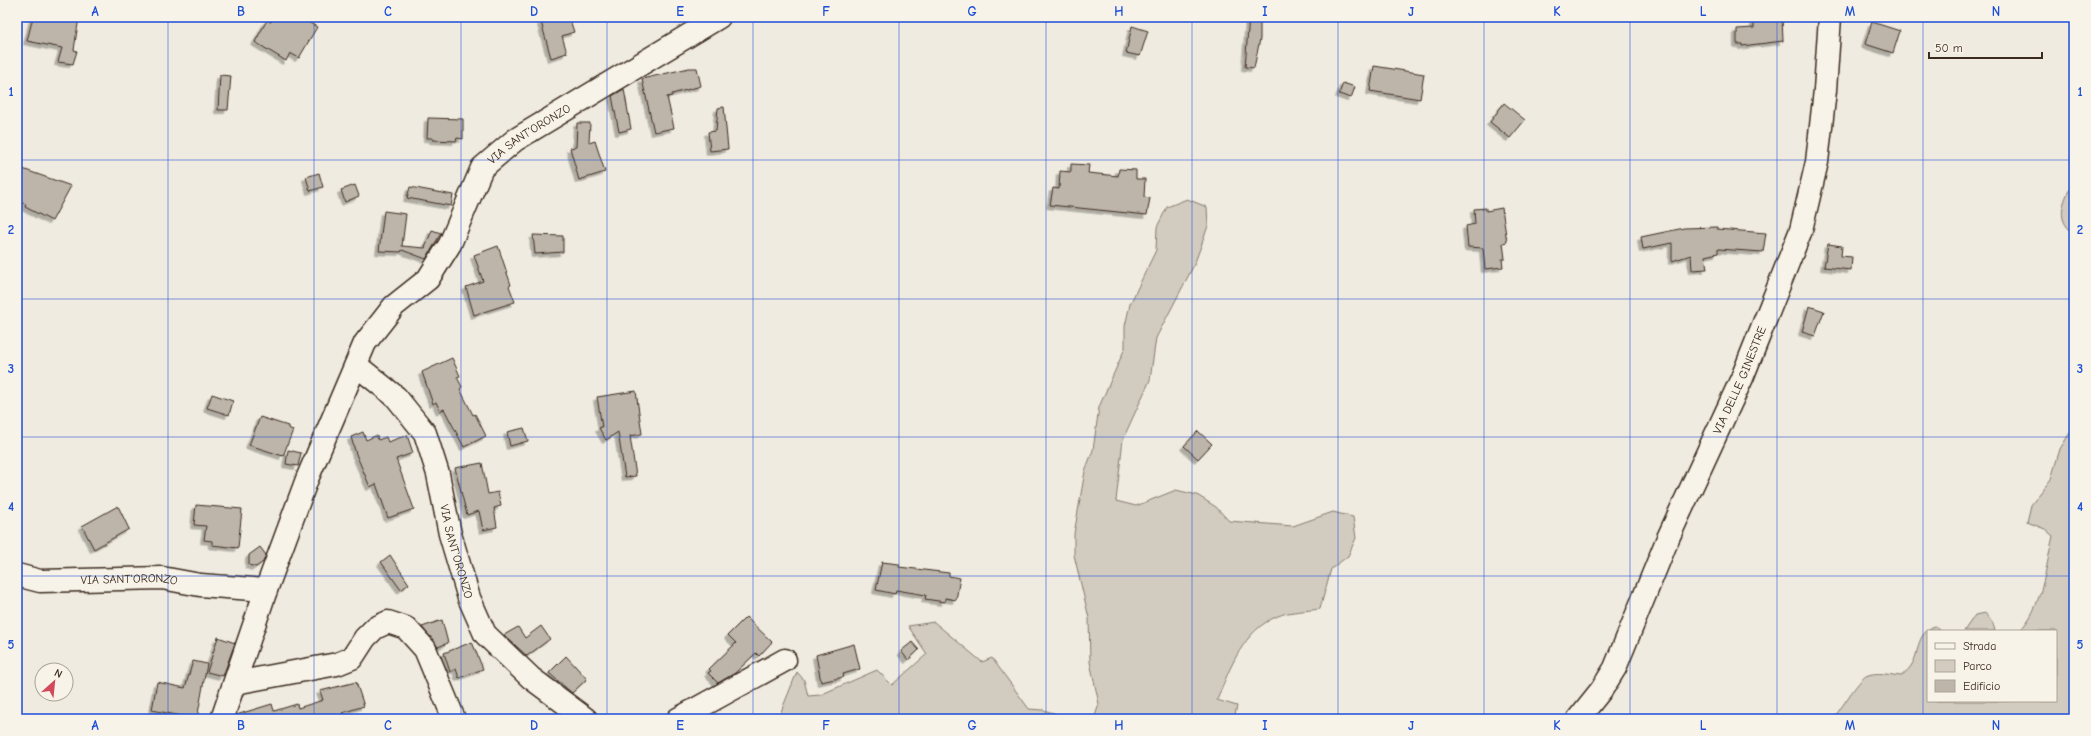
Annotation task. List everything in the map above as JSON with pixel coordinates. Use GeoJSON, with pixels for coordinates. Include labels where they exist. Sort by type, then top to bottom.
{"type":"FeatureCollection","features":[{"type":"Feature","properties":{"kind":"street","name":"VIA SANT'ORONZO"},"geometry":{"type":"LineString","coordinates":[[222,719],[266,590],[307,480],[365,343],[394,306],[428,279],[450,244],[482,168],[494,156],[515,140],[719,17]]}},
{"type":"Feature","properties":{"kind":"street","name":"VIA DELLE GINESTRE"},"geometry":{"type":"LineString","coordinates":[[1578,719],[1602,689],[1615,668],[1668,538],[1742,378],[1801,230],[1817,162],[1825,90],[1830,17]]}},
{"type":"Feature","properties":{"kind":"street","name":"VIA SANT'ORONZO"},"geometry":{"type":"LineString","coordinates":[[356,365],[396,397],[426,433],[438,474],[450,534],[456,555],[469,598],[485,634],[531,678],[586,719]]}},
{"type":"Feature","properties":{"kind":"street","name":"VIA SANT'ORONZO"},"geometry":{"type":"LineString","coordinates":[[17,575],[40,581],[162,578],[200,585],[266,590]]}},
{"type":"Feature","properties":{"kind":"street"},"geometry":{"type":"LineString","coordinates":[[234,683],[337,664],[352,658],[365,638],[375,628],[388,622],[406,628],[425,649],[454,719]]}},
{"type":"Feature","properties":{"kind":"street"},"geometry":{"type":"LineString","coordinates":[[678,719],[785,660]]}},
{"type":"Feature","properties":{"kind":"green space"},"geometry":{"type":"Polygon","coordinates":[[[2074,181],[2074,233],[2064,221],[2062,215],[2067,194],[2074,181]]]}},
{"type":"Feature","properties":{"kind":"green space"},"geometry":{"type":"Polygon","coordinates":[[[1187,199],[1207,207],[1208,226],[1194,265],[1156,338],[1150,380],[1123,439],[1116,501],[1136,506],[1176,490],[1197,495],[1216,507],[1229,521],[1293,526],[1333,512],[1353,517],[1356,538],[1348,556],[1331,569],[1320,609],[1288,613],[1266,622],[1247,640],[1239,651],[1217,700],[1237,706],[1234,719],[1094,719],[1099,704],[1090,662],[1089,618],[1074,555],[1074,534],[1085,471],[1093,450],[1099,407],[1125,348],[1125,326],[1130,304],[1156,250],[1157,227],[1167,207],[1187,199]]]}},
{"type":"Feature","properties":{"kind":"green space"},"geometry":{"type":"Polygon","coordinates":[[[2074,378],[2074,719],[1833,719],[1862,679],[1866,676],[1888,674],[1901,676],[1913,663],[1922,636],[1927,631],[1927,702],[2057,702],[2057,630],[2020,630],[2027,622],[2038,599],[2053,536],[2045,529],[2027,522],[2031,505],[2051,479],[2060,449],[2071,431],[2073,411],[2068,391],[2074,378]]]}},
{"type":"Feature","properties":{"kind":"green space"},"geometry":{"type":"Polygon","coordinates":[[[1986,613],[1993,623],[1995,630],[1965,630],[1975,615],[1986,613]]]}},
{"type":"Feature","properties":{"kind":"green space"},"geometry":{"type":"Polygon","coordinates":[[[934,622],[982,662],[992,658],[1029,709],[1043,710],[1075,719],[778,719],[797,672],[804,680],[808,696],[820,695],[877,670],[892,685],[927,654],[908,626],[934,622]]]}},
{"type":"Feature","properties":{"kind":"green space"},"geometry":{"type":"Polygon","coordinates":[[[1934,626],[1939,630],[1928,630],[1934,626]]]}},
{"type":"Feature","properties":{"kind":"building"},"geometry":{"type":"Polygon","coordinates":[[[33,17],[79,17],[74,50],[77,51],[73,64],[58,62],[62,48],[27,41],[33,17]]]}},
{"type":"Feature","properties":{"kind":"building"},"geometry":{"type":"Polygon","coordinates":[[[273,17],[299,17],[317,27],[299,58],[290,53],[286,61],[255,42],[267,20],[271,22],[273,17]]]}},
{"type":"Feature","properties":{"kind":"building"},"geometry":{"type":"Polygon","coordinates":[[[558,17],[569,17],[574,32],[562,36],[567,53],[551,58],[541,22],[558,17]]]}},
{"type":"Feature","properties":{"kind":"building"},"geometry":{"type":"Polygon","coordinates":[[[1249,17],[1260,17],[1260,39],[1254,68],[1245,67],[1249,17]]]}},
{"type":"Feature","properties":{"kind":"building"},"geometry":{"type":"Polygon","coordinates":[[[1754,17],[1782,17],[1783,41],[1742,46],[1742,44],[1737,44],[1737,29],[1754,28],[1754,17]]]}},
{"type":"Feature","properties":{"kind":"building"},"geometry":{"type":"Polygon","coordinates":[[[1872,22],[1900,31],[1893,53],[1865,44],[1872,22]]]}},
{"type":"Feature","properties":{"kind":"building"},"geometry":{"type":"Polygon","coordinates":[[[1132,26],[1148,31],[1140,56],[1126,53],[1132,26]]]}},
{"type":"Feature","properties":{"kind":"building"},"geometry":{"type":"Polygon","coordinates":[[[1374,66],[1424,74],[1420,99],[1370,91],[1374,66]]]}},
{"type":"Feature","properties":{"kind":"building"},"geometry":{"type":"Polygon","coordinates":[[[689,68],[697,68],[701,86],[672,94],[672,96],[667,97],[674,128],[654,132],[642,79],[689,68]]]}},
{"type":"Feature","properties":{"kind":"building"},"geometry":{"type":"Polygon","coordinates":[[[220,75],[231,76],[228,110],[218,110],[220,75]]]}},
{"type":"Feature","properties":{"kind":"building"},"geometry":{"type":"Polygon","coordinates":[[[1343,83],[1355,87],[1351,98],[1339,94],[1343,83]]]}},
{"type":"Feature","properties":{"kind":"building"},"geometry":{"type":"Polygon","coordinates":[[[624,89],[631,129],[619,132],[612,96],[624,89]]]}},
{"type":"Feature","properties":{"kind":"building"},"geometry":{"type":"Polygon","coordinates":[[[1504,103],[1525,120],[1510,138],[1490,122],[1504,103]]]}},
{"type":"Feature","properties":{"kind":"building"},"geometry":{"type":"Polygon","coordinates":[[[724,107],[728,149],[710,151],[708,132],[716,131],[718,108],[724,107]]]}},
{"type":"Feature","properties":{"kind":"building"},"geometry":{"type":"Polygon","coordinates":[[[428,118],[463,119],[463,139],[457,138],[456,141],[433,140],[433,138],[427,138],[428,118]]]}},
{"type":"Feature","properties":{"kind":"building"},"geometry":{"type":"Polygon","coordinates":[[[577,123],[590,123],[589,143],[595,141],[605,172],[579,180],[570,148],[576,147],[577,123]]]}},
{"type":"Feature","properties":{"kind":"building"},"geometry":{"type":"Polygon","coordinates":[[[1071,164],[1089,165],[1088,173],[1118,176],[1119,169],[1136,170],[1136,179],[1145,179],[1144,197],[1150,198],[1147,215],[1050,205],[1053,188],[1059,189],[1060,171],[1071,172],[1071,164]]]}},
{"type":"Feature","properties":{"kind":"building"},"geometry":{"type":"Polygon","coordinates":[[[17,167],[71,186],[52,221],[25,207],[26,204],[17,201],[17,167]]]}},
{"type":"Feature","properties":{"kind":"building"},"geometry":{"type":"Polygon","coordinates":[[[319,173],[323,187],[310,191],[306,177],[319,173]]]}},
{"type":"Feature","properties":{"kind":"building"},"geometry":{"type":"Polygon","coordinates":[[[355,185],[359,196],[345,202],[341,190],[355,185]]]}},
{"type":"Feature","properties":{"kind":"building"},"geometry":{"type":"Polygon","coordinates":[[[410,187],[453,195],[451,206],[407,198],[410,187]]]}},
{"type":"Feature","properties":{"kind":"building"},"geometry":{"type":"Polygon","coordinates":[[[1486,208],[1486,211],[1502,208],[1507,242],[1503,243],[1505,259],[1502,259],[1503,267],[1485,269],[1483,248],[1468,247],[1466,226],[1475,224],[1474,209],[1486,208]]]}},
{"type":"Feature","properties":{"kind":"building"},"geometry":{"type":"Polygon","coordinates":[[[384,211],[406,214],[402,246],[425,248],[432,230],[441,233],[426,259],[402,250],[401,252],[379,251],[384,211]]]}},
{"type":"Feature","properties":{"kind":"building"},"geometry":{"type":"Polygon","coordinates":[[[1717,227],[1717,229],[1766,233],[1763,252],[1718,249],[1718,253],[1705,256],[1707,269],[1692,270],[1691,255],[1672,261],[1672,243],[1643,249],[1641,237],[1684,228],[1717,227]]]}},
{"type":"Feature","properties":{"kind":"building"},"geometry":{"type":"Polygon","coordinates":[[[533,235],[563,236],[563,252],[535,254],[533,235]]]}},
{"type":"Feature","properties":{"kind":"building"},"geometry":{"type":"Polygon","coordinates":[[[1828,244],[1842,246],[1841,256],[1852,257],[1851,270],[1824,267],[1828,244]]]}},
{"type":"Feature","properties":{"kind":"building"},"geometry":{"type":"Polygon","coordinates":[[[498,246],[515,302],[474,315],[466,287],[483,281],[474,255],[498,246]]]}},
{"type":"Feature","properties":{"kind":"building"},"geometry":{"type":"Polygon","coordinates":[[[1809,306],[1824,311],[1815,336],[1802,332],[1809,306]]]}},
{"type":"Feature","properties":{"kind":"building"},"geometry":{"type":"Polygon","coordinates":[[[452,358],[460,376],[457,377],[462,387],[460,389],[473,415],[475,414],[486,436],[464,447],[444,409],[440,411],[436,402],[433,404],[422,372],[452,358]]]}},
{"type":"Feature","properties":{"kind":"building"},"geometry":{"type":"Polygon","coordinates":[[[636,391],[642,434],[630,436],[636,476],[625,477],[618,432],[606,440],[599,428],[602,427],[597,397],[636,391]]]}},
{"type":"Feature","properties":{"kind":"building"},"geometry":{"type":"Polygon","coordinates":[[[212,394],[233,401],[229,415],[207,408],[212,394]]]}},
{"type":"Feature","properties":{"kind":"building"},"geometry":{"type":"Polygon","coordinates":[[[260,417],[288,426],[288,428],[293,430],[283,456],[249,445],[260,417]]]}},
{"type":"Feature","properties":{"kind":"building"},"geometry":{"type":"Polygon","coordinates":[[[524,428],[528,441],[510,446],[507,432],[524,428]]]}},
{"type":"Feature","properties":{"kind":"building"},"geometry":{"type":"Polygon","coordinates":[[[1198,431],[1212,444],[1198,459],[1184,446],[1198,431]]]}},
{"type":"Feature","properties":{"kind":"building"},"geometry":{"type":"Polygon","coordinates":[[[363,432],[366,440],[377,436],[378,440],[386,437],[388,442],[407,435],[413,453],[396,459],[414,509],[388,518],[376,484],[370,487],[356,454],[351,437],[363,432]]]}},
{"type":"Feature","properties":{"kind":"building"},"geometry":{"type":"Polygon","coordinates":[[[288,450],[301,453],[298,466],[286,464],[288,450]]]}},
{"type":"Feature","properties":{"kind":"building"},"geometry":{"type":"Polygon","coordinates":[[[482,463],[488,494],[498,492],[501,506],[494,508],[497,527],[483,530],[479,511],[467,515],[455,468],[482,463]]]}},
{"type":"Feature","properties":{"kind":"building"},"geometry":{"type":"Polygon","coordinates":[[[196,505],[242,509],[238,548],[212,545],[212,541],[204,540],[206,526],[194,525],[196,505]]]}},
{"type":"Feature","properties":{"kind":"building"},"geometry":{"type":"Polygon","coordinates":[[[118,506],[129,529],[94,549],[82,526],[118,506]]]}},
{"type":"Feature","properties":{"kind":"building"},"geometry":{"type":"Polygon","coordinates":[[[260,547],[266,555],[263,562],[256,567],[249,565],[249,555],[260,547]]]}},
{"type":"Feature","properties":{"kind":"building"},"geometry":{"type":"Polygon","coordinates":[[[390,555],[409,584],[401,590],[381,562],[390,555]]]}},
{"type":"Feature","properties":{"kind":"building"},"geometry":{"type":"Polygon","coordinates":[[[882,562],[899,564],[899,567],[949,573],[949,576],[960,578],[956,600],[945,598],[945,602],[925,599],[926,595],[896,590],[895,594],[876,590],[882,562]]]}},
{"type":"Feature","properties":{"kind":"building"},"geometry":{"type":"Polygon","coordinates":[[[746,617],[772,642],[759,656],[756,653],[735,673],[718,683],[708,673],[711,671],[709,669],[736,643],[728,635],[746,617]]]}},
{"type":"Feature","properties":{"kind":"building"},"geometry":{"type":"Polygon","coordinates":[[[442,620],[448,643],[438,647],[422,627],[442,620]]]}},
{"type":"Feature","properties":{"kind":"building"},"geometry":{"type":"Polygon","coordinates":[[[541,626],[550,639],[527,656],[504,635],[518,627],[525,638],[541,626]]]}},
{"type":"Feature","properties":{"kind":"building"},"geometry":{"type":"Polygon","coordinates":[[[218,637],[235,643],[223,676],[207,672],[218,637]]]}},
{"type":"Feature","properties":{"kind":"building"},"geometry":{"type":"Polygon","coordinates":[[[472,642],[483,669],[459,678],[456,669],[450,672],[444,653],[472,642]]]}},
{"type":"Feature","properties":{"kind":"building"},"geometry":{"type":"Polygon","coordinates":[[[912,642],[919,650],[908,660],[901,651],[912,642]]]}},
{"type":"Feature","properties":{"kind":"building"},"geometry":{"type":"Polygon","coordinates":[[[854,644],[860,669],[843,674],[844,677],[821,682],[816,655],[854,644]]]}},
{"type":"Feature","properties":{"kind":"building"},"geometry":{"type":"Polygon","coordinates":[[[566,656],[587,679],[572,693],[549,673],[566,656]]]}},
{"type":"Feature","properties":{"kind":"building"},"geometry":{"type":"Polygon","coordinates":[[[193,661],[207,664],[197,719],[152,710],[157,682],[185,688],[193,661]]]}},
{"type":"Feature","properties":{"kind":"building"},"geometry":{"type":"Polygon","coordinates":[[[356,682],[364,706],[342,713],[344,719],[235,719],[236,715],[272,704],[274,711],[297,704],[298,708],[323,700],[320,691],[356,682]]]}}]}
